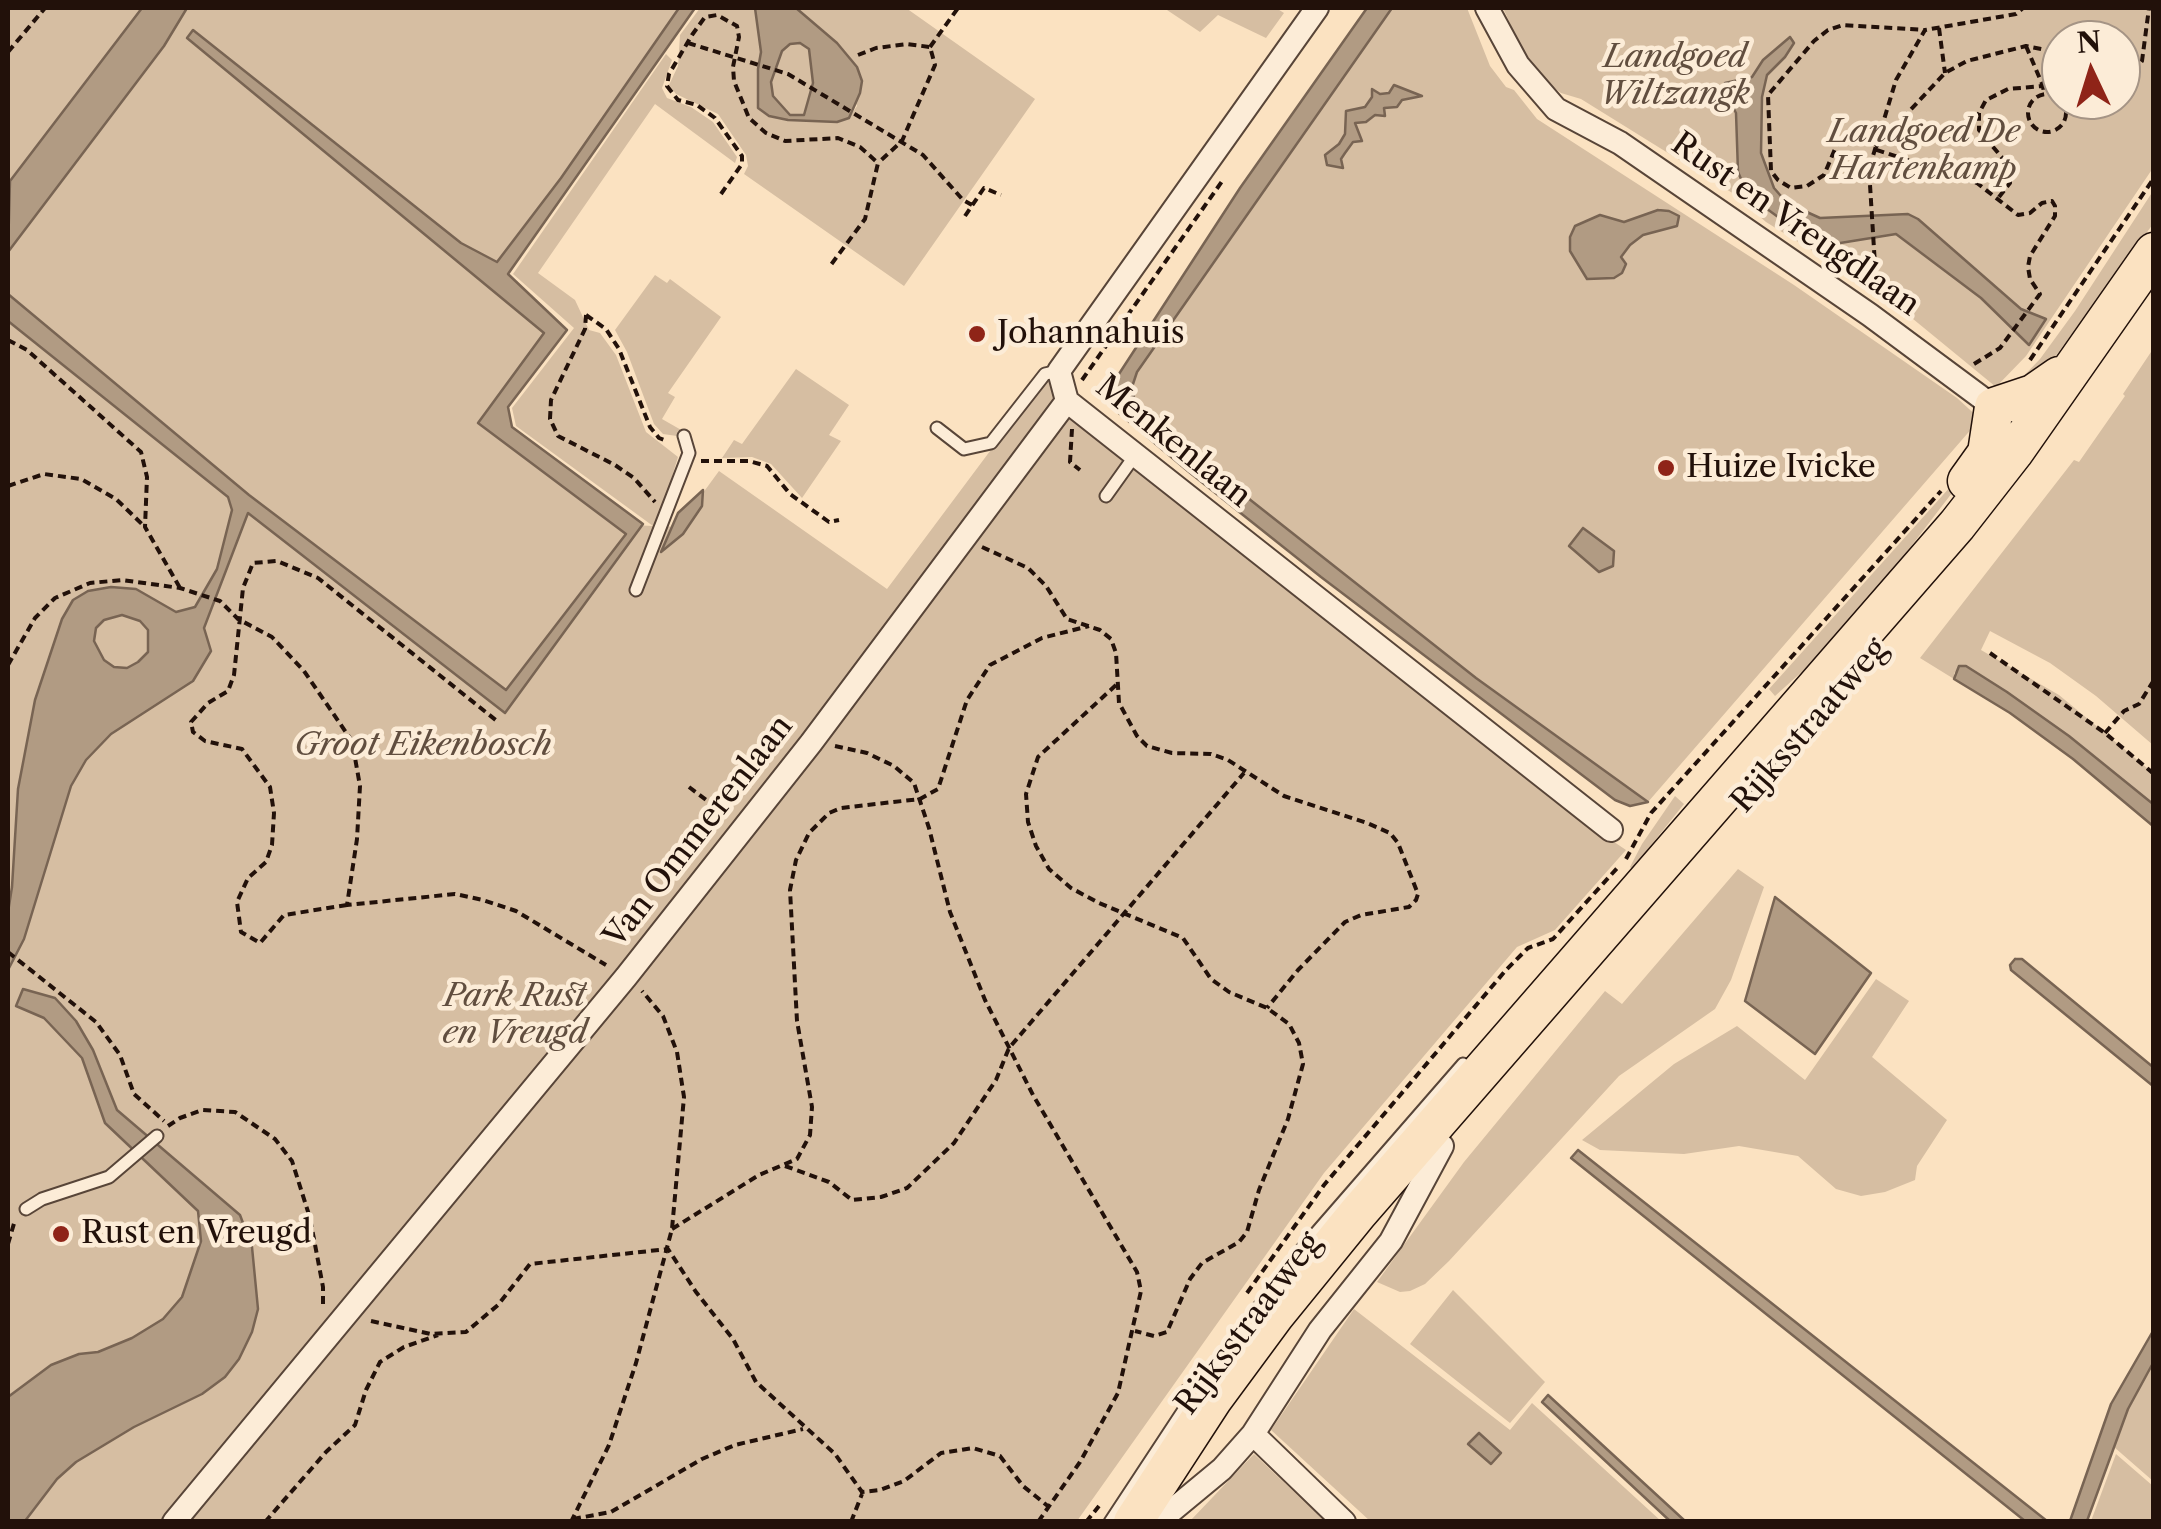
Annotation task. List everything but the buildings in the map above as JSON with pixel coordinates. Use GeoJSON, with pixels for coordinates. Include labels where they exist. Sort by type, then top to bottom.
{"type":"FeatureCollection","features":[{"type":"Feature","properties":{"kind":"main road","name":"Rijksstraatweg"},"geometry":{"type":"LineString","coordinates":[[1133,1522],[1275,1314],[1595,932],[1957,526],[2154,252]]}},
{"type":"Feature","properties":{"kind":"main road","name":"Rijksstraatweg"},"geometry":{"type":"LineString","coordinates":[[1158,1522],[1232,1406],[1370,1228],[1970,542],[2154,286]]}},
{"type":"Feature","properties":{"kind":"main road"},"geometry":{"type":"LineString","coordinates":[[1891,602],[1934,524],[2010,411],[2074,366]]}},
{"type":"Feature","properties":{"kind":"street","name":"Menkenlaan"},"geometry":{"type":"LineString","coordinates":[[1316,8],[1059,371],[1067,400],[1611,830]]}},
{"type":"Feature","properties":{"kind":"street","name":"Rust en Vreugdlaan"},"geometry":{"type":"LineString","coordinates":[[1488,8],[1518,65],[1556,109],[1620,143],[1870,315],[1953,377],[2010,411]]}},
{"type":"Feature","properties":{"kind":"street","name":"Van Ommerenlaan"},"geometry":{"type":"LineString","coordinates":[[174,1522],[626,978],[811,743],[1067,400]]}},
{"type":"Feature","properties":{"kind":"street","name":"Rijksstraatweg"},"geometry":{"type":"LineString","coordinates":[[1158,1522],[1222,1469],[1253,1434],[1320,1330],[1391,1241],[1442,1146]]}},
{"type":"Feature","properties":{"kind":"street"},"geometry":{"type":"LineString","coordinates":[[1253,1434],[1344,1522]]}},
{"type":"Feature","properties":{"kind":"lane"},"geometry":{"type":"LineString","coordinates":[[937,428],[964,449],[991,443],[1045,374],[1059,371]]}},
{"type":"Feature","properties":{"kind":"lane"},"geometry":{"type":"LineString","coordinates":[[636,590],[689,453],[684,436]]}},
{"type":"Feature","properties":{"kind":"lane"},"geometry":{"type":"LineString","coordinates":[[1106,496],[1136,454]]}},
{"type":"Feature","properties":{"kind":"lane","name":"Rijksstraatweg"},"geometry":{"type":"LineString","coordinates":[[1206,1377],[1302,1249],[1473,1052]]}},
{"type":"Feature","properties":{"kind":"lane"},"geometry":{"type":"LineString","coordinates":[[26,1209],[42,1199],[109,1177],[157,1136]]}},
{"type":"Feature","properties":{"kind":"lane","name":"Rijksstraatweg"},"geometry":{"type":"LineString","coordinates":[[1110,1522],[1197,1391]]}},
{"type":"Feature","properties":{"kind":"path"},"geometry":{"type":"LineString","coordinates":[[8,52],[45,8]]}},
{"type":"Feature","properties":{"kind":"path"},"geometry":{"type":"LineString","coordinates":[[930,46],[958,8]]}},
{"type":"Feature","properties":{"kind":"path"},"geometry":{"type":"LineString","coordinates":[[1879,131],[1850,135],[1838,142],[1824,174],[1807,186],[1791,188],[1771,170],[1768,95],[1814,41],[1842,25],[1925,30],[2016,14],[2023,8]]}},
{"type":"Feature","properties":{"kind":"path"},"geometry":{"type":"LineString","coordinates":[[2141,63],[2148,8]]}},
{"type":"Feature","properties":{"kind":"path"},"geometry":{"type":"LineString","coordinates":[[721,194],[742,164],[742,156],[715,118],[697,104],[678,100],[667,86],[669,74],[688,42],[706,18],[717,15],[736,26],[739,37],[734,81],[749,118],[766,133],[785,142],[838,138],[860,147],[878,163]]}},
{"type":"Feature","properties":{"kind":"path"},"geometry":{"type":"LineString","coordinates":[[1939,28],[1945,73]]}},
{"type":"Feature","properties":{"kind":"path"},"geometry":{"type":"LineString","coordinates":[[1870,315],[1878,295],[1869,170],[1896,80],[1925,30]]}},
{"type":"Feature","properties":{"kind":"path"},"geometry":{"type":"LineString","coordinates":[[688,42],[782,72],[858,114],[923,155],[972,204]]}},
{"type":"Feature","properties":{"kind":"path"},"geometry":{"type":"LineString","coordinates":[[858,54],[876,48],[930,46]]}},
{"type":"Feature","properties":{"kind":"path"},"geometry":{"type":"LineString","coordinates":[[830,266],[865,220],[878,163],[902,142],[936,65],[930,46]]}},
{"type":"Feature","properties":{"kind":"path"},"geometry":{"type":"LineString","coordinates":[[1874,149],[1945,73],[1968,61],[2026,46],[2041,49]]}},
{"type":"Feature","properties":{"kind":"path"},"geometry":{"type":"LineString","coordinates":[[2026,46],[2041,81]]}},
{"type":"Feature","properties":{"kind":"path"},"geometry":{"type":"LineString","coordinates":[[1999,197],[2010,183],[2008,166],[1979,130],[1979,112],[1986,100],[2008,89],[2041,86]]}},
{"type":"Feature","properties":{"kind":"path"},"geometry":{"type":"LineString","coordinates":[[2041,96],[2033,100],[2028,110],[2030,122],[2038,131],[2050,132],[2062,126],[2064,120]]}},
{"type":"Feature","properties":{"kind":"path"},"geometry":{"type":"LineString","coordinates":[[1874,149],[1978,183],[2018,214],[2030,213],[2042,203],[2052,201],[2055,206],[2054,216],[2030,256],[2030,279],[2040,294],[2000,348],[1953,377]]}},
{"type":"Feature","properties":{"kind":"path"},"geometry":{"type":"LineString","coordinates":[[2010,411],[2154,178]]}},
{"type":"Feature","properties":{"kind":"path"},"geometry":{"type":"LineString","coordinates":[[965,216],[984,188],[1000,195]]}},
{"type":"Feature","properties":{"kind":"path"},"geometry":{"type":"LineString","coordinates":[[586,315],[586,329],[551,400],[550,419],[558,436],[615,464],[634,478],[664,517]]}},
{"type":"Feature","properties":{"kind":"path"},"geometry":{"type":"LineString","coordinates":[[8,340],[27,350],[141,452],[147,477],[145,527]]}},
{"type":"Feature","properties":{"kind":"path"},"geometry":{"type":"LineString","coordinates":[[1067,400],[1072,419],[1070,462],[1080,470]]}},
{"type":"Feature","properties":{"kind":"path"},"geometry":{"type":"LineString","coordinates":[[8,486],[44,474],[82,478],[116,500],[145,527],[180,588]]}},
{"type":"Feature","properties":{"kind":"path","name":"Rijksstraatweg"},"geometry":{"type":"LineString","coordinates":[[1646,822],[1946,486]]}},
{"type":"Feature","properties":{"kind":"path"},"geometry":{"type":"LineString","coordinates":[[964,539],[1028,568],[1046,586],[1067,619],[1110,639],[1116,653],[1116,684],[1127,722],[1148,746],[1172,754],[1211,754],[1228,760],[1284,796],[1390,833],[1398,843],[1418,894],[1410,906],[1360,915],[1345,922],[1267,1008]]}},
{"type":"Feature","properties":{"kind":"path"},"geometry":{"type":"LineString","coordinates":[[497,721],[318,578],[277,561],[253,563],[243,588],[234,675],[228,691],[208,703],[191,722],[193,732],[206,741],[242,749],[270,786],[274,813],[272,845],[266,862],[248,878],[237,902],[242,932],[260,943],[284,915],[455,894],[516,911],[626,978],[663,1016],[677,1052],[684,1097],[672,1230],[609,1445],[572,1520]]}},
{"type":"Feature","properties":{"kind":"path"},"geometry":{"type":"LineString","coordinates":[[8,665],[35,618],[55,598],[90,583],[180,588],[220,601],[238,619],[272,637],[304,671],[352,741],[360,786],[347,905]]}},
{"type":"Feature","properties":{"kind":"path"},"geometry":{"type":"LineString","coordinates":[[672,1230],[760,1175],[796,1160],[810,1135],[812,1106],[796,1021],[790,890],[796,860],[809,833],[829,813],[841,808],[920,799],[938,789],[967,700],[990,665],[1042,638],[1089,626]]}},
{"type":"Feature","properties":{"kind":"path"},"geometry":{"type":"LineString","coordinates":[[1990,652],[2105,733],[2154,774]]}},
{"type":"Feature","properties":{"kind":"path"},"geometry":{"type":"LineString","coordinates":[[2105,733],[2124,711],[2139,704],[2154,680]]}},
{"type":"Feature","properties":{"kind":"path"},"geometry":{"type":"LineString","coordinates":[[1116,684],[1038,757],[1026,794],[1028,822],[1049,869],[1071,888],[1184,938],[1212,979],[1229,992],[1267,1008],[1288,1024],[1299,1042],[1303,1064],[1288,1119],[1259,1190],[1247,1232],[1239,1242],[1202,1263],[1190,1279],[1168,1332],[1154,1336],[1134,1331]]}},
{"type":"Feature","properties":{"kind":"path"},"geometry":{"type":"LineString","coordinates":[[811,743],[867,752],[914,783],[960,940],[1009,1048],[1137,1272],[1141,1291],[1118,1392],[1080,1462],[1038,1522]]}},
{"type":"Feature","properties":{"kind":"path"},"geometry":{"type":"LineString","coordinates":[[782,1166],[829,1182],[852,1200],[882,1197],[907,1188],[954,1143],[996,1080],[1009,1048],[1244,773]]}},
{"type":"Feature","properties":{"kind":"path"},"geometry":{"type":"LineString","coordinates":[[689,786],[742,828]]}},
{"type":"Feature","properties":{"kind":"path"},"geometry":{"type":"LineString","coordinates":[[8,952],[96,1022],[120,1055],[134,1094],[169,1126]]}},
{"type":"Feature","properties":{"kind":"path"},"geometry":{"type":"LineString","coordinates":[[157,1136],[180,1118],[202,1110],[235,1112],[275,1139],[292,1162],[310,1218],[324,1287],[323,1341]]}},
{"type":"Feature","properties":{"kind":"path"},"geometry":{"type":"LineString","coordinates":[[8,1244],[14,1220],[26,1209]]}},
{"type":"Feature","properties":{"kind":"path"},"geometry":{"type":"LineString","coordinates":[[346,1313],[431,1334],[466,1332],[498,1305],[530,1264],[668,1249]]}},
{"type":"Feature","properties":{"kind":"path"},"geometry":{"type":"LineString","coordinates":[[668,1249],[733,1339],[756,1382],[835,1454],[862,1492]]}},
{"type":"Feature","properties":{"kind":"path"},"geometry":{"type":"LineString","coordinates":[[266,1522],[313,1466],[355,1425],[380,1362],[404,1346],[448,1332]]}},
{"type":"Feature","properties":{"kind":"path"},"geometry":{"type":"LineString","coordinates":[[572,1520],[611,1512],[702,1459],[736,1445],[806,1429]]}},
{"type":"Feature","properties":{"kind":"path"},"geometry":{"type":"LineString","coordinates":[[862,1492],[880,1490],[904,1480],[941,1454],[973,1448],[1000,1456],[1024,1486],[1049,1508]]}},
{"type":"Feature","properties":{"kind":"path"},"geometry":{"type":"LineString","coordinates":[[851,1522],[862,1492]]}},
{"type":"Feature","properties":{"kind":"green space"},"geometry":{"type":"Polygon","coordinates":[[[8,8],[142,8],[10,181],[8,199],[8,8]]]}},
{"type":"Feature","properties":{"kind":"green space","name":"Park Rust en Vreugd"},"geometry":{"type":"Polygon","coordinates":[[[155,8],[688,8],[496,276],[558,332],[492,419],[632,525],[653,526],[516,426],[512,408],[574,328],[513,274],[666,54],[672,60],[662,88],[667,98],[691,107],[713,122],[737,157],[735,163],[655,104],[538,273],[575,300],[589,330],[600,333],[616,355],[646,432],[678,457],[657,526],[678,527],[719,471],[887,589],[1046,376],[1061,387],[1055,396],[1552,800],[1626,850],[1555,930],[1517,947],[1324,1173],[1077,1521],[8,1521],[8,204],[155,8]]]}},
{"type":"Feature","properties":{"kind":"green space"},"geometry":{"type":"Polygon","coordinates":[[[700,8],[755,8],[761,52],[758,108],[788,120],[837,122],[849,118],[857,106],[837,43],[796,8],[906,8],[1035,99],[904,286],[744,174],[748,166],[746,155],[718,114],[676,94],[669,85],[678,66],[680,35],[700,8]]]}},
{"type":"Feature","properties":{"kind":"green space"},"geometry":{"type":"Polygon","coordinates":[[[1164,8],[1276,8],[1284,13],[1266,38],[1218,15],[1200,32],[1164,8]]]}},
{"type":"Feature","properties":{"kind":"green space"},"geometry":{"type":"Polygon","coordinates":[[[1392,8],[1467,8],[1490,66],[1537,119],[1794,285],[1957,398],[1980,419],[1648,802],[1476,678],[1234,487],[1145,413],[1134,399],[1132,387],[1137,372],[1392,8]]]}},
{"type":"Feature","properties":{"kind":"green space","name":"Landgoed De Hartenkamp"},"geometry":{"type":"Polygon","coordinates":[[[1503,8],[2153,8],[2153,168],[2026,356],[1996,387],[1885,296],[1766,222],[1734,194],[1581,99],[1561,93],[1527,61],[1503,8]]]}},
{"type":"Feature","properties":{"kind":"green space"},"geometry":{"type":"Polygon","coordinates":[[[800,43],[809,49],[813,83],[804,116],[790,115],[773,96],[771,83],[782,51],[790,44],[800,43]]]}},
{"type":"Feature","properties":{"kind":"green space"},"geometry":{"type":"Polygon","coordinates":[[[2153,191],[2153,224],[2038,380],[2014,386],[2040,359],[2075,311],[2153,191]]]}},
{"type":"Feature","properties":{"kind":"green space"},"geometry":{"type":"Polygon","coordinates":[[[655,275],[667,283],[670,279],[721,317],[668,393],[675,397],[662,419],[683,431],[677,436],[663,434],[654,424],[615,330],[655,275]]]}},
{"type":"Feature","properties":{"kind":"green space"},"geometry":{"type":"Polygon","coordinates":[[[2153,349],[2153,745],[2050,663],[1990,631],[1981,650],[2059,695],[2153,773],[2153,805],[2069,736],[1966,666],[1954,673],[1954,679],[1920,658],[2074,460],[2079,462],[2153,349]]]}},
{"type":"Feature","properties":{"kind":"green space"},"geometry":{"type":"Polygon","coordinates":[[[796,369],[849,405],[829,435],[841,441],[802,498],[771,464],[752,457],[722,458],[734,440],[742,444],[796,369]]]}},
{"type":"Feature","properties":{"kind":"green space"},"geometry":{"type":"Polygon","coordinates":[[[1951,486],[1955,489],[1886,579],[1816,659],[1775,696],[1769,689],[1951,486]]]}},
{"type":"Feature","properties":{"kind":"green space"},"geometry":{"type":"Polygon","coordinates":[[[1675,796],[1684,804],[1632,869],[1642,844],[1675,796]]]}},
{"type":"Feature","properties":{"kind":"green space"},"geometry":{"type":"Polygon","coordinates":[[[1738,869],[1764,887],[1731,980],[1715,1009],[1619,1076],[1425,1284],[1400,1292],[1377,1282],[1464,1162],[1605,991],[1622,1004],[1738,869]]]}},
{"type":"Feature","properties":{"kind":"green space"},"geometry":{"type":"Polygon","coordinates":[[[1876,979],[1909,1001],[1872,1057],[1947,1120],[1917,1166],[1915,1180],[1861,1196],[1836,1189],[1798,1156],[1739,1146],[1684,1154],[1600,1150],[1582,1140],[1674,1064],[1737,1026],[1805,1080],[1876,979]]]}},
{"type":"Feature","properties":{"kind":"green space"},"geometry":{"type":"Polygon","coordinates":[[[1453,1290],[1545,1382],[1510,1423],[1410,1344],[1453,1290]]]}},
{"type":"Feature","properties":{"kind":"green space"},"geometry":{"type":"Polygon","coordinates":[[[1354,1309],[1510,1430],[1532,1403],[1661,1521],[1370,1521],[1271,1430],[1354,1309]]]}},
{"type":"Feature","properties":{"kind":"green space"},"geometry":{"type":"Polygon","coordinates":[[[2153,1363],[2153,1481],[2114,1447],[2128,1409],[2153,1363]]]}},
{"type":"Feature","properties":{"kind":"green space"},"geometry":{"type":"Polygon","coordinates":[[[1254,1454],[1312,1509],[1326,1521],[1190,1521],[1254,1454]]]}},
{"type":"Feature","properties":{"kind":"green space"},"geometry":{"type":"Polygon","coordinates":[[[2116,1454],[2153,1486],[2153,1521],[2091,1521],[2116,1454]]]}},
{"type":"Feature","properties":{"kind":"shaded area"},"geometry":{"type":"Polygon","coordinates":[[[142,8],[187,8],[164,46],[8,252],[10,181],[142,8]]]}},
{"type":"Feature","properties":{"kind":"shaded area"},"geometry":{"type":"Polygon","coordinates":[[[679,8],[695,8],[508,274],[567,330],[508,407],[512,427],[643,524],[505,713],[248,513],[204,628],[211,651],[193,681],[111,734],[86,760],[71,786],[24,939],[8,970],[8,912],[18,789],[35,700],[62,619],[73,600],[88,591],[111,587],[136,589],[176,612],[195,607],[217,569],[232,510],[228,497],[8,321],[8,294],[249,495],[506,690],[626,534],[478,423],[544,333],[187,38],[193,30],[461,243],[497,262],[561,178],[679,8]],[[122,615],[104,620],[96,628],[94,641],[104,660],[114,667],[127,668],[148,652],[148,630],[140,621],[122,615]]]}},
{"type":"Feature","properties":{"kind":"shaded area"},"geometry":{"type":"Polygon","coordinates":[[[755,8],[796,8],[837,43],[857,67],[862,81],[849,118],[837,122],[788,120],[769,116],[758,108],[761,52],[755,8]],[[800,43],[790,44],[782,51],[771,82],[773,96],[790,115],[804,115],[813,83],[809,49],[800,43]]]}},
{"type":"Feature","properties":{"kind":"shaded area"},"geometry":{"type":"Polygon","coordinates":[[[1367,8],[1392,8],[1137,372],[1132,387],[1134,399],[1145,413],[1234,487],[1476,678],[1648,802],[1630,806],[1615,800],[1189,472],[1114,409],[1109,397],[1115,380],[1240,188],[1367,8]]]}},
{"type":"Feature","properties":{"kind":"shaded area"},"geometry":{"type":"Polygon","coordinates":[[[1790,37],[1794,43],[1767,75],[1762,97],[1761,153],[1774,188],[1787,203],[1820,218],[1908,214],[1918,219],[2021,309],[2046,319],[2029,345],[1981,298],[1896,234],[1834,244],[1789,225],[1748,195],[1738,172],[1736,113],[1725,83],[1752,77],[1763,60],[1790,37]]]}},
{"type":"Feature","properties":{"kind":"shaded area"},"geometry":{"type":"Polygon","coordinates":[[[1394,85],[1422,96],[1384,108],[1385,116],[1375,115],[1366,122],[1355,123],[1362,141],[1353,142],[1345,153],[1341,159],[1343,168],[1327,165],[1325,155],[1345,134],[1346,111],[1365,107],[1372,89],[1380,94],[1389,93],[1394,85]]]}},
{"type":"Feature","properties":{"kind":"shaded area"},"geometry":{"type":"Polygon","coordinates":[[[1658,210],[1679,216],[1677,226],[1643,235],[1630,245],[1621,257],[1626,264],[1622,273],[1614,278],[1587,279],[1570,251],[1575,226],[1600,215],[1624,222],[1658,210]]]}},
{"type":"Feature","properties":{"kind":"shaded area"},"geometry":{"type":"Polygon","coordinates":[[[703,490],[702,506],[683,534],[661,552],[678,513],[703,490]]]}},
{"type":"Feature","properties":{"kind":"shaded area"},"geometry":{"type":"Polygon","coordinates":[[[1583,528],[1614,551],[1613,566],[1599,572],[1569,546],[1583,528]]]}},
{"type":"Feature","properties":{"kind":"shaded area"},"geometry":{"type":"Polygon","coordinates":[[[1959,666],[1966,666],[2007,692],[2069,736],[2153,804],[2153,826],[2073,759],[2010,713],[1954,679],[1959,666]]]}},
{"type":"Feature","properties":{"kind":"shaded area"},"geometry":{"type":"Polygon","coordinates":[[[1775,897],[1871,973],[1815,1054],[1745,1001],[1775,897]]]}},
{"type":"Feature","properties":{"kind":"shaded area"},"geometry":{"type":"Polygon","coordinates":[[[2015,959],[2022,959],[2153,1067],[2153,1086],[2011,970],[2015,959]]]}},
{"type":"Feature","properties":{"kind":"shaded area"},"geometry":{"type":"Polygon","coordinates":[[[23,989],[55,998],[76,1021],[93,1050],[117,1110],[240,1215],[252,1247],[258,1309],[239,1359],[225,1377],[202,1394],[134,1427],[76,1462],[57,1479],[25,1521],[8,1521],[8,1397],[51,1365],[79,1354],[98,1352],[163,1319],[182,1297],[201,1241],[198,1211],[105,1123],[82,1058],[44,1018],[16,1006],[23,989]]]}},
{"type":"Feature","properties":{"kind":"shaded area"},"geometry":{"type":"Polygon","coordinates":[[[1578,1150],[2047,1521],[2025,1521],[1571,1158],[1578,1150]]]}},
{"type":"Feature","properties":{"kind":"shaded area"},"geometry":{"type":"Polygon","coordinates":[[[2153,1331],[2153,1363],[2128,1409],[2087,1521],[2070,1521],[2111,1404],[2153,1331]]]}},
{"type":"Feature","properties":{"kind":"shaded area"},"geometry":{"type":"Polygon","coordinates":[[[1548,1395],[1685,1521],[1670,1521],[1542,1402],[1548,1395]]]}},
{"type":"Feature","properties":{"kind":"shaded area"},"geometry":{"type":"Polygon","coordinates":[[[1479,1433],[1501,1453],[1491,1464],[1468,1444],[1479,1433]]]}},
{"type":"Feature","properties":{"kind":"place","name":"Johannahuis"},"geometry":{"type":"Point","coordinates":[977,334]}},
{"type":"Feature","properties":{"kind":"place","name":"Huize Ivicke"},"geometry":{"type":"Point","coordinates":[1666,468]}},
{"type":"Feature","properties":{"kind":"place","name":"Rust en Vreugd"},"geometry":{"type":"Point","coordinates":[61,1234]}},
{"type":"Feature","properties":{"kind":"park label","name":"Landgoed Wiltzangk"},"geometry":{"type":"Point","coordinates":[1675,76]}},
{"type":"Feature","properties":{"kind":"park label","name":"Groot Eikenbosch"},"geometry":{"type":"Point","coordinates":[423,746]}}]}
